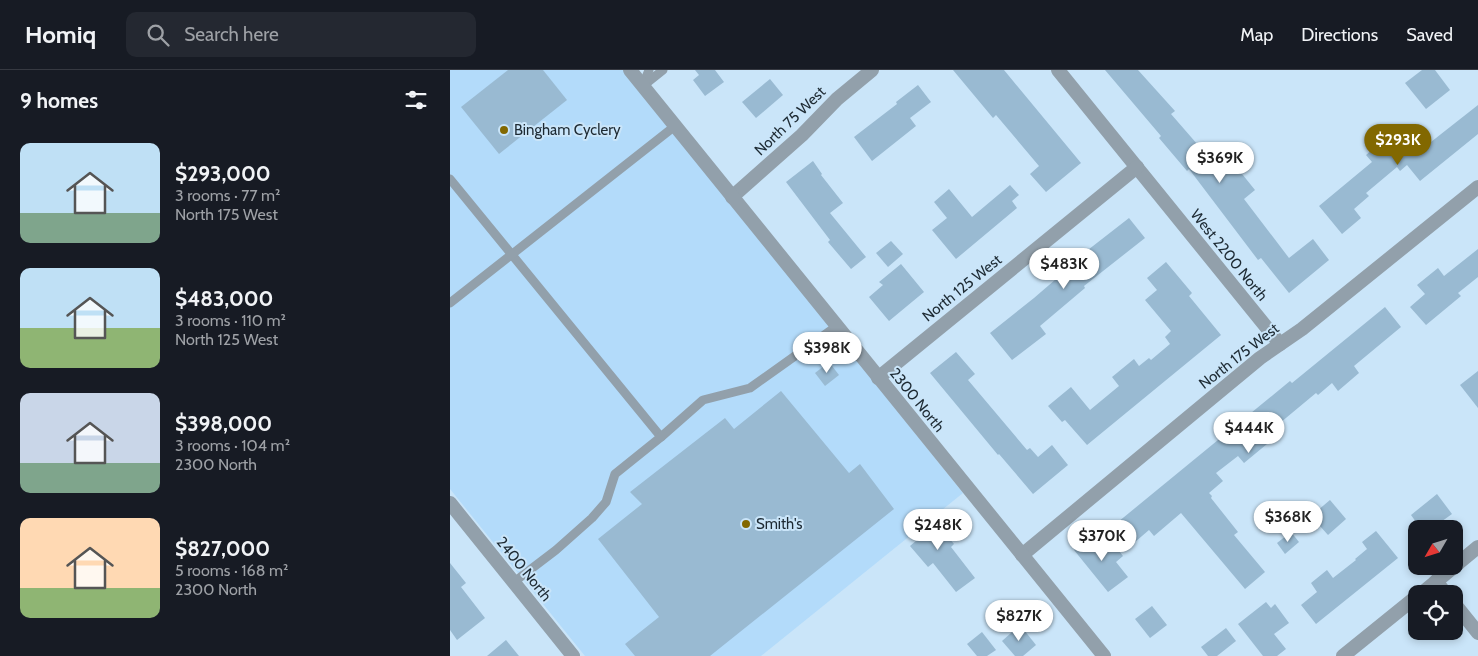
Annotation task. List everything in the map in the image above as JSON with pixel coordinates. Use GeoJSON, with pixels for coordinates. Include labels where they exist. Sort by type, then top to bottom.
{"type":"FeatureCollection","features":[{"type":"Feature","properties":{"kind":"street","name":"2300 North"},"geometry":{"type":"LineString","coordinates":[[630,70],[1104,656]]}},
{"type":"Feature","properties":{"kind":"street","name":"North 75 West"},"geometry":{"type":"LineString","coordinates":[[732,197],[802,135],[837,99],[872,70]]}},
{"type":"Feature","properties":{"kind":"street","name":"West 2200 North"},"geometry":{"type":"LineString","coordinates":[[1058,70],[1280,344]]}},
{"type":"Feature","properties":{"kind":"street","name":"North 125 West"},"geometry":{"type":"LineString","coordinates":[[878,378],[1137,167]]}},
{"type":"Feature","properties":{"kind":"street","name":"North 175 West"},"geometry":{"type":"LineString","coordinates":[[1022,555],[1260,358],[1302,328],[1478,187]]}},
{"type":"Feature","properties":{"kind":"street","name":"2400 North"},"geometry":{"type":"LineString","coordinates":[[450,503],[574,656]]}},
{"type":"Feature","properties":{"kind":"street"},"geometry":{"type":"LineString","coordinates":[[1431,585],[1478,547]]}},
{"type":"Feature","properties":{"kind":"street"},"geometry":{"type":"LineString","coordinates":[[1436,581],[1439,585]]}},
{"type":"Feature","properties":{"kind":"street"},"geometry":{"type":"LineString","coordinates":[[1344,656],[1408,604]]}},
{"type":"Feature","properties":{"kind":"street"},"geometry":{"type":"LineString","coordinates":[[1463,614],[1478,633]]}},
{"type":"Feature","properties":{"kind":"lane"},"geometry":{"type":"LineString","coordinates":[[643,86],[649,70]]}},
{"type":"Feature","properties":{"kind":"lane"},"geometry":{"type":"LineString","coordinates":[[643,86],[663,70]]}},
{"type":"Feature","properties":{"kind":"lane"},"geometry":{"type":"LineString","coordinates":[[450,302],[675,126]]}},
{"type":"Feature","properties":{"kind":"lane"},"geometry":{"type":"LineString","coordinates":[[450,179],[661,437]]}},
{"type":"Feature","properties":{"kind":"lane"},"geometry":{"type":"LineString","coordinates":[[514,582],[556,550],[592,518],[606,502],[615,474],[703,400],[750,388],[837,326]]}},
{"type":"Feature","properties":{"kind":"shaded area"},"geometry":{"type":"Polygon","coordinates":[[[450,70],[624,70],[963,493],[761,656],[585,656],[450,489],[450,70]]]}},
{"type":"Feature","properties":{"kind":"building","name":"Bingham Cyclery"},"geometry":{"type":"Polygon","coordinates":[[[508,70],[543,70],[567,100],[499,154],[461,107],[508,70]]]}},
{"type":"Feature","properties":{"kind":"building"},"geometry":{"type":"Polygon","coordinates":[[[695,70],[715,70],[724,82],[705,96],[693,80],[699,75],[695,70]]]}},
{"type":"Feature","properties":{"kind":"building"},"geometry":{"type":"Polygon","coordinates":[[[953,70],[1004,70],[1081,163],[1046,192],[1030,174],[1039,166],[996,115],[993,118],[953,70]]]}},
{"type":"Feature","properties":{"kind":"building"},"geometry":{"type":"Polygon","coordinates":[[[1105,70],[1138,70],[1175,111],[1171,114],[1218,168],[1230,159],[1255,190],[1244,199],[1289,258],[1313,239],[1329,260],[1289,293],[1261,258],[1258,260],[1189,169],[1187,171],[1159,138],[1161,136],[1105,70]]]}},
{"type":"Feature","properties":{"kind":"building"},"geometry":{"type":"Polygon","coordinates":[[[1422,70],[1435,70],[1450,90],[1426,109],[1405,83],[1422,70]]]}},
{"type":"Feature","properties":{"kind":"building"},"geometry":{"type":"Polygon","coordinates":[[[770,79],[783,95],[756,118],[742,102],[770,79]]]}},
{"type":"Feature","properties":{"kind":"building"},"geometry":{"type":"Polygon","coordinates":[[[918,85],[931,102],[910,118],[916,126],[872,161],[854,137],[897,104],[896,102],[918,85]]]}},
{"type":"Feature","properties":{"kind":"building"},"geometry":{"type":"Polygon","coordinates":[[[1478,105],[1478,134],[1420,181],[1407,165],[1400,171],[1397,167],[1366,193],[1369,196],[1354,209],[1361,218],[1342,234],[1319,206],[1372,162],[1366,155],[1402,124],[1422,149],[1478,105]]]}},
{"type":"Feature","properties":{"kind":"building"},"geometry":{"type":"Polygon","coordinates":[[[813,161],[821,175],[843,203],[830,213],[866,257],[851,269],[828,242],[830,240],[786,182],[813,161]]]}},
{"type":"Feature","properties":{"kind":"building"},"geometry":{"type":"Polygon","coordinates":[[[1010,185],[1019,195],[1012,201],[1017,208],[956,259],[932,230],[947,218],[934,202],[949,189],[972,217],[1010,185]]]}},
{"type":"Feature","properties":{"kind":"building"},"geometry":{"type":"Polygon","coordinates":[[[1129,218],[1145,238],[1084,286],[1085,288],[1040,326],[1046,334],[1012,360],[990,333],[1034,298],[1084,253],[1129,218]]]}},
{"type":"Feature","properties":{"kind":"building"},"geometry":{"type":"Polygon","coordinates":[[[891,241],[903,254],[888,267],[876,253],[891,241]]]}},
{"type":"Feature","properties":{"kind":"building"},"geometry":{"type":"Polygon","coordinates":[[[1478,249],[1478,277],[1458,293],[1461,296],[1426,325],[1410,307],[1425,294],[1417,285],[1438,268],[1444,276],[1478,249]]]}},
{"type":"Feature","properties":{"kind":"building"},"geometry":{"type":"Polygon","coordinates":[[[1166,262],[1192,293],[1189,296],[1221,335],[1087,445],[1065,420],[1062,422],[1048,406],[1071,387],[1090,410],[1119,386],[1112,377],[1134,359],[1139,366],[1149,358],[1151,360],[1170,344],[1165,337],[1171,331],[1145,300],[1157,290],[1147,278],[1166,262]]]}},
{"type":"Feature","properties":{"kind":"building"},"geometry":{"type":"Polygon","coordinates":[[[901,264],[924,292],[889,321],[869,297],[883,285],[879,282],[901,264]]]}},
{"type":"Feature","properties":{"kind":"building"},"geometry":{"type":"Polygon","coordinates":[[[1385,307],[1401,327],[1354,366],[1359,373],[1338,391],[1332,383],[1318,395],[1316,393],[1262,438],[1267,444],[1244,463],[1238,456],[1216,473],[1223,481],[1209,493],[1212,496],[1211,498],[1238,532],[1234,535],[1265,572],[1245,589],[1181,513],[1154,536],[1149,530],[1135,542],[1118,522],[1290,381],[1292,383],[1385,307]]]}},
{"type":"Feature","properties":{"kind":"building"},"geometry":{"type":"Polygon","coordinates":[[[956,352],[975,374],[968,380],[1027,450],[1030,448],[1038,457],[1052,445],[1068,465],[1033,494],[930,373],[956,352]]]}},
{"type":"Feature","properties":{"kind":"building"},"geometry":{"type":"Polygon","coordinates":[[[829,362],[839,375],[825,386],[815,373],[829,362]]]}},
{"type":"Feature","properties":{"kind":"building"},"geometry":{"type":"Polygon","coordinates":[[[1478,371],[1478,408],[1460,385],[1478,371]]]}},
{"type":"Feature","properties":{"kind":"building","name":"Smith's"},"geometry":{"type":"Polygon","coordinates":[[[781,391],[849,473],[860,464],[894,509],[710,656],[635,656],[625,644],[659,617],[598,539],[642,504],[630,492],[725,418],[734,429],[781,391]]]}},
{"type":"Feature","properties":{"kind":"building"},"geometry":{"type":"Polygon","coordinates":[[[1437,494],[1452,514],[1444,520],[1415,520],[1411,515],[1437,494]]]}},
{"type":"Feature","properties":{"kind":"building"},"geometry":{"type":"Polygon","coordinates":[[[1330,500],[1346,519],[1328,535],[1311,516],[1330,500]]]}},
{"type":"Feature","properties":{"kind":"building"},"geometry":{"type":"Polygon","coordinates":[[[924,509],[954,544],[951,547],[975,578],[956,592],[933,563],[928,567],[910,546],[917,540],[905,526],[924,509]]]}},
{"type":"Feature","properties":{"kind":"building"},"geometry":{"type":"Polygon","coordinates":[[[1376,531],[1398,558],[1316,624],[1301,605],[1317,592],[1311,583],[1327,570],[1333,578],[1356,560],[1367,549],[1362,542],[1376,531]]]}},
{"type":"Feature","properties":{"kind":"building"},"geometry":{"type":"Polygon","coordinates":[[[1291,532],[1299,542],[1285,554],[1277,543],[1291,532]]]}},
{"type":"Feature","properties":{"kind":"building"},"geometry":{"type":"Polygon","coordinates":[[[1094,534],[1108,551],[1115,546],[1123,556],[1116,562],[1128,577],[1108,592],[1074,550],[1094,534]]]}},
{"type":"Feature","properties":{"kind":"building"},"geometry":{"type":"Polygon","coordinates":[[[450,563],[466,583],[461,587],[485,618],[457,640],[450,630],[450,563]]]}},
{"type":"Feature","properties":{"kind":"building"},"geometry":{"type":"Polygon","coordinates":[[[1266,602],[1271,608],[1275,604],[1289,623],[1274,634],[1286,649],[1277,656],[1263,656],[1238,624],[1266,602]]]}},
{"type":"Feature","properties":{"kind":"building"},"geometry":{"type":"Polygon","coordinates":[[[1152,606],[1167,625],[1150,638],[1135,619],[1152,606]]]}},
{"type":"Feature","properties":{"kind":"building"},"geometry":{"type":"Polygon","coordinates":[[[1020,625],[1036,645],[1023,656],[1015,656],[1002,641],[1020,625]]]}},
{"type":"Feature","properties":{"kind":"building"},"geometry":{"type":"Polygon","coordinates":[[[1226,628],[1236,641],[1217,656],[1208,656],[1201,647],[1226,628]]]}},
{"type":"Feature","properties":{"kind":"building"},"geometry":{"type":"Polygon","coordinates":[[[982,632],[996,650],[987,656],[977,656],[967,644],[982,632]]]}},
{"type":"Feature","properties":{"kind":"building"},"geometry":{"type":"Polygon","coordinates":[[[506,640],[519,656],[487,656],[506,640]]]}},
{"type":"Feature","properties":{"kind":"place","name":"Bingham Cyclery"},"geometry":{"type":"Point","coordinates":[504,130]}},
{"type":"Feature","properties":{"kind":"place","name":"Smith's"},"geometry":{"type":"Point","coordinates":[746,524]}}]}
